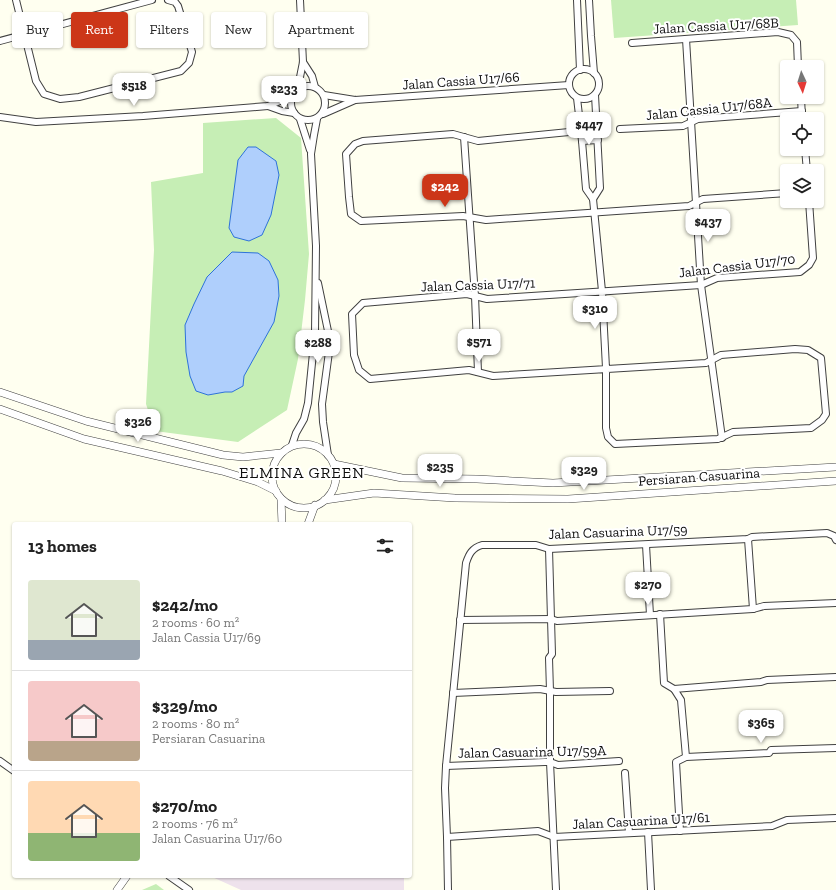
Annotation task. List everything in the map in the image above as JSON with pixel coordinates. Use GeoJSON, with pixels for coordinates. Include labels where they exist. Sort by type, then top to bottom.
{"type":"FeatureCollection","features":[{"type":"Feature","properties":{"kind":"street"},"geometry":{"type":"LineString","coordinates":[[16,0],[19,12]]}},
{"type":"Feature","properties":{"kind":"street"},"geometry":{"type":"LineString","coordinates":[[63,24],[152,0]]}},
{"type":"Feature","properties":{"kind":"street"},"geometry":{"type":"LineString","coordinates":[[28,48],[36,81],[44,94],[60,100],[79,97],[181,71],[189,63],[192,52],[178,6],[175,2],[168,0]]}},
{"type":"Feature","properties":{"kind":"street"},"geometry":{"type":"LineString","coordinates":[[300,0],[303,62],[300,77],[300,88]]}},
{"type":"Feature","properties":{"kind":"street"},"geometry":{"type":"LineString","coordinates":[[577,0],[580,70]]}},
{"type":"Feature","properties":{"kind":"street"},"geometry":{"type":"LineString","coordinates":[[589,0],[594,73]]}},
{"type":"Feature","properties":{"kind":"street","name":"Jalan Cassia U17/68B"},"geometry":{"type":"LineString","coordinates":[[632,43],[778,32],[791,35],[796,42],[797,60]]}},
{"type":"Feature","properties":{"kind":"street"},"geometry":{"type":"LineString","coordinates":[[0,41],[12,38]]}},
{"type":"Feature","properties":{"kind":"street"},"geometry":{"type":"LineString","coordinates":[[686,39],[701,285],[722,438]]}},
{"type":"Feature","properties":{"kind":"street"},"geometry":{"type":"LineString","coordinates":[[303,62],[312,76],[315,87]]}},
{"type":"Feature","properties":{"kind":"street"},"geometry":{"type":"LineString","coordinates":[[580,70],[590,70],[599,81],[598,91],[595,95],[587,99],[577,98],[573,94],[569,85],[572,76],[580,70]]}},
{"type":"Feature","properties":{"kind":"street","name":"Jalan Cassia U17/66"},"geometry":{"type":"LineString","coordinates":[[324,95],[355,100],[569,85]]}},
{"type":"Feature","properties":{"kind":"street"},"geometry":{"type":"LineString","coordinates":[[0,117],[36,122],[143,116],[268,106],[292,96],[300,88],[305,86],[315,87],[324,95],[326,104],[323,114],[312,121],[300,119],[291,108],[292,96]]}},
{"type":"Feature","properties":{"kind":"street"},"geometry":{"type":"LineString","coordinates":[[593,199],[600,188],[595,95]]}},
{"type":"Feature","properties":{"kind":"street"},"geometry":{"type":"LineString","coordinates":[[464,137],[475,296],[478,372],[493,376],[606,368],[706,363],[721,355],[795,349],[808,350],[821,358],[826,414],[822,420],[811,428],[733,432],[718,440],[614,444],[608,437],[606,428],[606,368],[602,291],[593,199],[586,189],[577,98]]}},
{"type":"Feature","properties":{"kind":"street","name":"Jalan Cassia U17/66"},"geometry":{"type":"LineString","coordinates":[[323,114],[355,100]]}},
{"type":"Feature","properties":{"kind":"street"},"geometry":{"type":"LineString","coordinates":[[802,104],[802,111]]}},
{"type":"Feature","properties":{"kind":"street"},"geometry":{"type":"LineString","coordinates":[[268,106],[294,113]]}},
{"type":"Feature","properties":{"kind":"street","name":"Jalan Cassia U17/68A"},"geometry":{"type":"LineString","coordinates":[[620,129],[683,126],[698,119],[802,111]]}},
{"type":"Feature","properties":{"kind":"street"},"geometry":{"type":"LineString","coordinates":[[300,119],[311,154]]}},
{"type":"Feature","properties":{"kind":"street"},"geometry":{"type":"LineString","coordinates":[[292,446],[296,433],[304,419],[308,403],[315,332],[316,246],[311,154],[317,119]]}},
{"type":"Feature","properties":{"kind":"street"},"geometry":{"type":"LineString","coordinates":[[569,132],[478,141],[452,134],[363,141],[355,144],[346,154],[351,214],[361,221],[463,216],[486,220],[688,206],[703,199],[780,194]]}},
{"type":"Feature","properties":{"kind":"street"},"geometry":{"type":"LineString","coordinates":[[582,141],[598,140]]}},
{"type":"Feature","properties":{"kind":"street","name":"Jalan Cassia U17/70"},"geometry":{"type":"LineString","coordinates":[[602,291],[701,285],[717,278],[800,272],[809,265],[813,258],[809,208]]}},
{"type":"Feature","properties":{"kind":"street"},"geometry":{"type":"LineString","coordinates":[[316,270],[328,331],[329,352],[322,404],[322,422],[328,455]]}},
{"type":"Feature","properties":{"kind":"street","name":"Jalan Cassia U17/71"},"geometry":{"type":"LineString","coordinates":[[478,372],[469,370],[370,379],[359,370],[354,355],[352,314],[363,303],[467,294],[487,299],[602,291]]}},
{"type":"Feature","properties":{"kind":"street"},"geometry":{"type":"LineString","coordinates":[[0,392],[86,421],[223,455],[243,457],[281,453]]}},
{"type":"Feature","properties":{"kind":"street"},"geometry":{"type":"LineString","coordinates":[[0,409],[84,439],[222,471],[258,482],[276,491]]}},
{"type":"Feature","properties":{"kind":"street"},"geometry":{"type":"LineString","coordinates":[[302,444],[321,448],[328,455],[334,464],[336,474],[335,483],[325,500],[315,506],[306,508],[297,507],[281,499],[272,484],[272,471],[276,460],[281,453],[292,446],[302,444]]}},
{"type":"Feature","properties":{"kind":"street","name":"Persiaran Casuarina"},"geometry":{"type":"LineString","coordinates":[[334,464],[402,478],[477,479],[553,483],[836,467]]}},
{"type":"Feature","properties":{"kind":"street","name":"Persiaran Casuarina"},"geometry":{"type":"LineString","coordinates":[[325,500],[374,493],[455,498],[568,499],[836,481]]}},
{"type":"Feature","properties":{"kind":"street"},"geometry":{"type":"LineString","coordinates":[[281,499],[282,522]]}},
{"type":"Feature","properties":{"kind":"street"},"geometry":{"type":"LineString","coordinates":[[309,522],[315,506]]}},
{"type":"Feature","properties":{"kind":"street","name":"Jalan Casuarina U17/59"},"geometry":{"type":"LineString","coordinates":[[448,890],[445,788],[446,766],[466,562],[469,554],[473,550],[482,545],[536,545],[549,549],[748,540],[752,537],[827,533],[834,536],[836,540]]}},
{"type":"Feature","properties":{"kind":"street"},"geometry":{"type":"LineString","coordinates":[[748,540],[753,609]]}},
{"type":"Feature","properties":{"kind":"street"},"geometry":{"type":"LineString","coordinates":[[646,545],[650,615]]}},
{"type":"Feature","properties":{"kind":"street"},"geometry":{"type":"LineString","coordinates":[[549,549],[552,654],[549,658],[550,762],[556,890]]}},
{"type":"Feature","properties":{"kind":"street"},"geometry":{"type":"LineString","coordinates":[[460,620],[551,619],[557,621],[753,609],[764,606],[836,603]]}},
{"type":"Feature","properties":{"kind":"street"},"geometry":{"type":"LineString","coordinates":[[660,614],[664,683],[674,689],[681,700],[686,757]]}},
{"type":"Feature","properties":{"kind":"street"},"geometry":{"type":"LineString","coordinates":[[674,689],[761,682],[767,680],[836,677]]}},
{"type":"Feature","properties":{"kind":"street"},"geometry":{"type":"LineString","coordinates":[[453,694],[540,689],[556,692],[610,690]]}},
{"type":"Feature","properties":{"kind":"street"},"geometry":{"type":"LineString","coordinates":[[680,831],[676,762],[686,757],[769,753],[771,750],[836,748]]}},
{"type":"Feature","properties":{"kind":"street"},"geometry":{"type":"LineString","coordinates":[[0,761],[12,770]]}},
{"type":"Feature","properties":{"kind":"street","name":"Jalan Casuarina U17/59A"},"geometry":{"type":"LineString","coordinates":[[446,766],[550,762],[558,764],[619,761]]}},
{"type":"Feature","properties":{"kind":"street"},"geometry":{"type":"LineString","coordinates":[[625,772],[629,833]]}},
{"type":"Feature","properties":{"kind":"street","name":"Jalan Casuarina U17/61"},"geometry":{"type":"LineString","coordinates":[[447,837],[538,831],[554,837],[680,831],[772,826],[786,820],[836,818]]}},
{"type":"Feature","properties":{"kind":"street"},"geometry":{"type":"LineString","coordinates":[[648,832],[651,890]]}},
{"type":"Feature","properties":{"kind":"street"},"geometry":{"type":"LineString","coordinates":[[117,890],[126,878]]}},
{"type":"Feature","properties":{"kind":"street"},"geometry":{"type":"LineString","coordinates":[[172,878],[189,890]]}},
{"type":"Feature","properties":{"kind":"shaded area"},"geometry":{"type":"Polygon","coordinates":[[[214,878],[404,878],[404,890],[241,890],[214,878]]]}},
{"type":"Feature","properties":{"kind":"green space"},"geometry":{"type":"Polygon","coordinates":[[[611,0],[796,0],[798,25],[614,38],[611,0]]]}},
{"type":"Feature","properties":{"kind":"green space"},"geometry":{"type":"Polygon","coordinates":[[[276,118],[301,138],[309,254],[298,359],[287,410],[238,442],[155,431],[146,404],[154,250],[151,182],[203,173],[203,123],[276,118]]]}},
{"type":"Feature","properties":{"kind":"green space"},"geometry":{"type":"Polygon","coordinates":[[[156,884],[164,890],[142,890],[156,884]]]}},
{"type":"Feature","properties":{"kind":"water"},"geometry":{"type":"Polygon","coordinates":[[[248,147],[256,147],[276,161],[279,175],[271,215],[262,235],[249,241],[234,237],[229,228],[238,160],[248,147]]]}},
{"type":"Feature","properties":{"kind":"water"},"geometry":{"type":"Polygon","coordinates":[[[232,252],[258,253],[269,261],[278,280],[279,296],[274,322],[244,376],[243,386],[232,392],[208,395],[196,391],[190,376],[186,352],[185,325],[207,277],[232,252]]]}},
{"type":"Feature","properties":{"kind":"district","name":"ELMINA GREEN"},"geometry":{"type":"Point","coordinates":[302,472]}}]}
